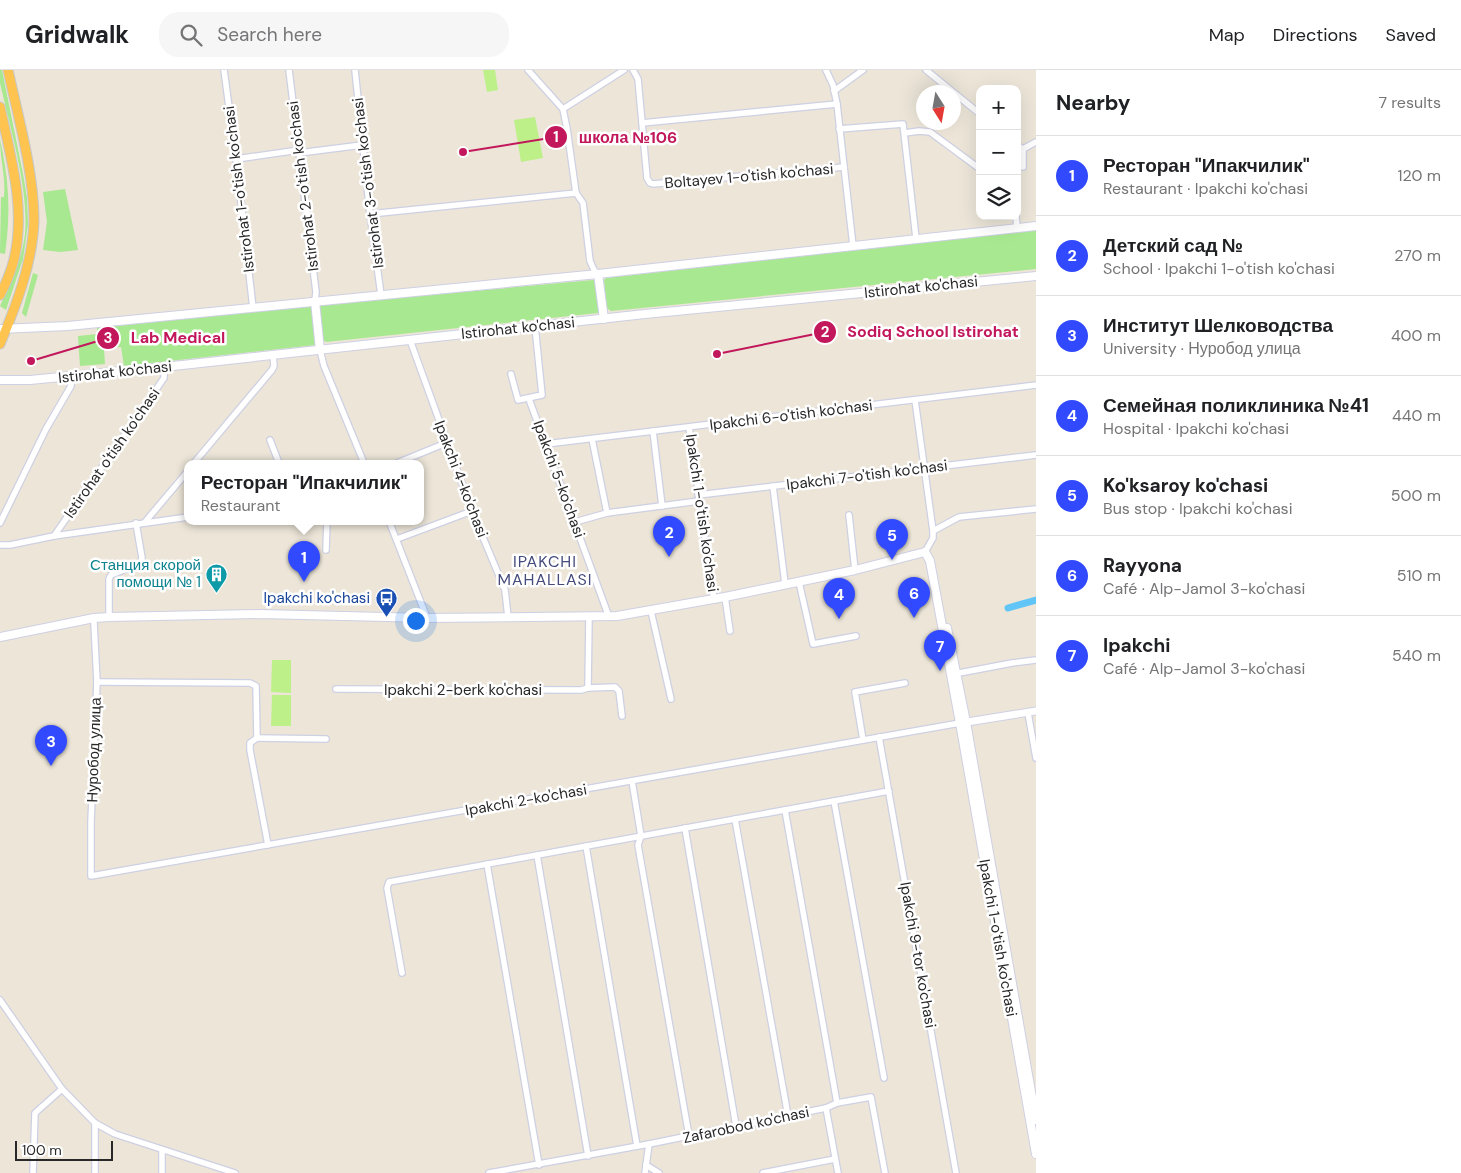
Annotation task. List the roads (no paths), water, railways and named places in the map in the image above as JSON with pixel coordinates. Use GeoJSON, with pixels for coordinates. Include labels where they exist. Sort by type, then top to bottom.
{"type":"FeatureCollection","features":[{"type":"Feature","properties":{"kind":"highway"},"geometry":{"type":"LineString","coordinates":[[0,344],[3,328],[27,266],[34,219],[30,175],[8,70]]}},
{"type":"Feature","properties":{"kind":"highway"},"geometry":{"type":"LineString","coordinates":[[0,107],[14,178],[19,220],[18,242],[13,263],[0,295]]}},
{"type":"Feature","properties":{"kind":"main road"},"geometry":{"type":"LineString","coordinates":[[3,328],[68,326],[598,274],[1036,226]]}},
{"type":"Feature","properties":{"kind":"main road"},"geometry":{"type":"LineString","coordinates":[[598,274],[604,319]]}},
{"type":"Feature","properties":{"kind":"main road","name":"Istirohat ko'chasi"},"geometry":{"type":"LineString","coordinates":[[0,380],[70,377],[536,326],[1036,276]]}},
{"type":"Feature","properties":{"kind":"main road"},"geometry":{"type":"LineString","coordinates":[[315,301],[320,350]]}},
{"type":"Feature","properties":{"kind":"main road"},"geometry":{"type":"LineString","coordinates":[[0,637],[94,618],[109,617],[261,614],[427,618],[609,617],[714,600],[855,570],[925,552],[930,561],[963,722]]}},
{"type":"Feature","properties":{"kind":"main road","name":"Ipakchi 1-o'tish ko'chasi"},"geometry":{"type":"LineString","coordinates":[[963,722],[1036,1120]]}},
{"type":"Feature","properties":{"kind":"main road","name":"Ipakchi 1-o'tish ko'chasi"},"geometry":{"type":"LineString","coordinates":[[963,722],[1036,1154]]}},
{"type":"Feature","properties":{"kind":"street","name":"Istirohat 1-o'tish ko'chasi"},"geometry":{"type":"LineString","coordinates":[[224,70],[236,159],[252,308]]}},
{"type":"Feature","properties":{"kind":"street","name":"Istirohat 2-o'tish ko'chasi"},"geometry":{"type":"LineString","coordinates":[[289,70],[316,292],[315,301]]}},
{"type":"Feature","properties":{"kind":"street","name":"Istirohat 3-o'tish ko'chasi"},"geometry":{"type":"LineString","coordinates":[[355,70],[362,146],[381,295]]}},
{"type":"Feature","properties":{"kind":"street"},"geometry":{"type":"LineString","coordinates":[[528,70],[563,109],[576,193],[583,203],[592,266],[598,274]]}},
{"type":"Feature","properties":{"kind":"street"},"geometry":{"type":"LineString","coordinates":[[563,109],[624,70]]}},
{"type":"Feature","properties":{"kind":"street"},"geometry":{"type":"LineString","coordinates":[[633,70],[638,79],[642,123],[837,104]]}},
{"type":"Feature","properties":{"kind":"street"},"geometry":{"type":"LineString","coordinates":[[826,70],[837,104],[853,246]]}},
{"type":"Feature","properties":{"kind":"street"},"geometry":{"type":"LineString","coordinates":[[834,91],[863,70]]}},
{"type":"Feature","properties":{"kind":"street"},"geometry":{"type":"LineString","coordinates":[[930,71],[976,111]]}},
{"type":"Feature","properties":{"kind":"street","name":"Boltayev 1-o'tish ko'chasi"},"geometry":{"type":"LineString","coordinates":[[642,123],[647,178],[653,184],[844,167]]}},
{"type":"Feature","properties":{"kind":"street"},"geometry":{"type":"LineString","coordinates":[[839,129],[904,125],[916,238]]}},
{"type":"Feature","properties":{"kind":"street"},"geometry":{"type":"LineString","coordinates":[[905,132],[930,132],[976,166]]}},
{"type":"Feature","properties":{"kind":"street"},"geometry":{"type":"LineString","coordinates":[[1024,167],[1023,149],[1036,142]]}},
{"type":"Feature","properties":{"kind":"street"},"geometry":{"type":"LineString","coordinates":[[236,159],[362,146]]}},
{"type":"Feature","properties":{"kind":"street"},"geometry":{"type":"LineString","coordinates":[[370,214],[576,193]]}},
{"type":"Feature","properties":{"kind":"street"},"geometry":{"type":"LineString","coordinates":[[1016,220],[1017,228]]}},
{"type":"Feature","properties":{"kind":"street"},"geometry":{"type":"LineString","coordinates":[[511,374],[518,400],[542,395],[536,326]]}},
{"type":"Feature","properties":{"kind":"street","name":"Ipakchi 4-ko'chasi"},"geometry":{"type":"LineString","coordinates":[[410,340],[446,443],[505,590],[508,617]]}},
{"type":"Feature","properties":{"kind":"street"},"geometry":{"type":"LineString","coordinates":[[320,350],[324,366],[363,460]]}},
{"type":"Feature","properties":{"kind":"street"},"geometry":{"type":"LineString","coordinates":[[197,460],[272,370],[274,366],[273,355]]}},
{"type":"Feature","properties":{"kind":"street","name":"Istirohat o'tish ko'chasi"},"geometry":{"type":"LineString","coordinates":[[54,536],[164,378],[164,367]]}},
{"type":"Feature","properties":{"kind":"street"},"geometry":{"type":"LineString","coordinates":[[0,523],[46,429],[71,386],[70,377]]}},
{"type":"Feature","properties":{"kind":"street","name":"Ipakchi 6-o'tish ko'chasi"},"geometry":{"type":"LineString","coordinates":[[546,444],[1036,385]]}},
{"type":"Feature","properties":{"kind":"street","name":"Ipakchi 5-ko'chasi"},"geometry":{"type":"LineString","coordinates":[[529,398],[609,617]]}},
{"type":"Feature","properties":{"kind":"street"},"geometry":{"type":"LineString","coordinates":[[915,400],[933,531],[933,538],[925,552]]}},
{"type":"Feature","properties":{"kind":"street","name":"Ipakchi 1-o'tish ko'chasi"},"geometry":{"type":"LineString","coordinates":[[689,427],[714,600]]}},
{"type":"Feature","properties":{"kind":"street"},"geometry":{"type":"LineString","coordinates":[[654,431],[662,506]]}},
{"type":"Feature","properties":{"kind":"street"},"geometry":{"type":"LineString","coordinates":[[592,439],[607,513]]}},
{"type":"Feature","properties":{"kind":"street"},"geometry":{"type":"LineString","coordinates":[[270,440],[279,460]]}},
{"type":"Feature","properties":{"kind":"street"},"geometry":{"type":"LineString","coordinates":[[404,460],[446,443]]}},
{"type":"Feature","properties":{"kind":"street","name":"Ipakchi 7-o'tish ko'chasi"},"geometry":{"type":"LineString","coordinates":[[575,522],[607,513],[662,506],[773,486],[1036,455]]}},
{"type":"Feature","properties":{"kind":"street"},"geometry":{"type":"LineString","coordinates":[[145,522],[184,476]]}},
{"type":"Feature","properties":{"kind":"street"},"geometry":{"type":"LineString","coordinates":[[773,486],[785,584]]}},
{"type":"Feature","properties":{"kind":"street"},"geometry":{"type":"LineString","coordinates":[[933,531],[959,517],[1036,509]]}},
{"type":"Feature","properties":{"kind":"street"},"geometry":{"type":"LineString","coordinates":[[397,539],[472,511]]}},
{"type":"Feature","properties":{"kind":"street"},"geometry":{"type":"LineString","coordinates":[[849,515],[855,570]]}},
{"type":"Feature","properties":{"kind":"street"},"geometry":{"type":"LineString","coordinates":[[0,545],[10,546],[54,536],[184,517]]}},
{"type":"Feature","properties":{"kind":"street"},"geometry":{"type":"LineString","coordinates":[[109,617],[109,579],[111,575],[136,566],[142,558],[136,523]]}},
{"type":"Feature","properties":{"kind":"street"},"geometry":{"type":"LineString","coordinates":[[326,550],[327,525]]}},
{"type":"Feature","properties":{"kind":"street"},"geometry":{"type":"LineString","coordinates":[[391,525],[427,618]]}},
{"type":"Feature","properties":{"kind":"street"},"geometry":{"type":"LineString","coordinates":[[799,582],[813,644],[856,636]]}},
{"type":"Feature","properties":{"kind":"street"},"geometry":{"type":"LineString","coordinates":[[725,597],[730,631]]}},
{"type":"Feature","properties":{"kind":"street"},"geometry":{"type":"LineString","coordinates":[[651,610],[671,699]]}},
{"type":"Feature","properties":{"kind":"street"},"geometry":{"type":"LineString","coordinates":[[588,688],[589,617]]}},
{"type":"Feature","properties":{"kind":"street","name":"Нуробод улица"},"geometry":{"type":"LineString","coordinates":[[91,876],[91,822],[97,682],[94,623]]}},
{"type":"Feature","properties":{"kind":"street"},"geometry":{"type":"LineString","coordinates":[[954,674],[1036,660]]}},
{"type":"Feature","properties":{"kind":"street"},"geometry":{"type":"LineString","coordinates":[[97,682],[254,684],[257,688],[257,738]]}},
{"type":"Feature","properties":{"kind":"street"},"geometry":{"type":"LineString","coordinates":[[863,740],[854,692],[905,682]]}},
{"type":"Feature","properties":{"kind":"street","name":"Ipakchi 2-berk ko'chasi"},"geometry":{"type":"LineString","coordinates":[[336,689],[581,690],[588,688],[618,688],[622,716]]}},
{"type":"Feature","properties":{"kind":"street"},"geometry":{"type":"LineString","coordinates":[[963,722],[1036,711]]}},
{"type":"Feature","properties":{"kind":"street"},"geometry":{"type":"LineString","coordinates":[[1028,713],[1036,758]]}},
{"type":"Feature","properties":{"kind":"street","name":"Ipakchi 2-ko'chasi"},"geometry":{"type":"LineString","coordinates":[[91,876],[963,722]]}},
{"type":"Feature","properties":{"kind":"street","name":"Ipakchi 9-tor ko'chasi"},"geometry":{"type":"LineString","coordinates":[[879,737],[956,1173]]}},
{"type":"Feature","properties":{"kind":"street"},"geometry":{"type":"LineString","coordinates":[[268,845],[250,743],[257,738],[326,738]]}},
{"type":"Feature","properties":{"kind":"street"},"geometry":{"type":"LineString","coordinates":[[632,781],[641,836],[638,845],[688,1136]]}},
{"type":"Feature","properties":{"kind":"street"},"geometry":{"type":"LineString","coordinates":[[402,973],[388,884],[393,881],[889,791]]}},
{"type":"Feature","properties":{"kind":"street"},"geometry":{"type":"LineString","coordinates":[[834,801],[884,1078]]}},
{"type":"Feature","properties":{"kind":"street"},"geometry":{"type":"LineString","coordinates":[[785,810],[837,1103]]}},
{"type":"Feature","properties":{"kind":"street"},"geometry":{"type":"LineString","coordinates":[[735,819],[788,1116]]}},
{"type":"Feature","properties":{"kind":"street"},"geometry":{"type":"LineString","coordinates":[[685,828],[736,1126]]}},
{"type":"Feature","properties":{"kind":"street"},"geometry":{"type":"LineString","coordinates":[[586,846],[637,1146]]}},
{"type":"Feature","properties":{"kind":"street"},"geometry":{"type":"LineString","coordinates":[[537,855],[588,1156]]}},
{"type":"Feature","properties":{"kind":"street"},"geometry":{"type":"LineString","coordinates":[[486,864],[539,1165]]}},
{"type":"Feature","properties":{"kind":"street"},"geometry":{"type":"LineString","coordinates":[[0,1000],[62,1089],[95,1123],[115,1134],[162,1151],[235,1173]]}},
{"type":"Feature","properties":{"kind":"street"},"geometry":{"type":"LineString","coordinates":[[33,1173],[35,1113],[62,1089]]}},
{"type":"Feature","properties":{"kind":"street","name":"Zafarobod ko'chasi"},"geometry":{"type":"LineString","coordinates":[[489,1173],[649,1144],[871,1097],[885,1173]]}},
{"type":"Feature","properties":{"kind":"street"},"geometry":{"type":"LineString","coordinates":[[826,1108],[838,1173]]}},
{"type":"Feature","properties":{"kind":"street"},"geometry":{"type":"LineString","coordinates":[[94,1173],[95,1123]]}},
{"type":"Feature","properties":{"kind":"street"},"geometry":{"type":"LineString","coordinates":[[645,1173],[649,1144]]}},
{"type":"Feature","properties":{"kind":"street"},"geometry":{"type":"LineString","coordinates":[[162,1151],[162,1173]]}},
{"type":"Feature","properties":{"kind":"street"},"geometry":{"type":"LineString","coordinates":[[763,1173],[835,1159]]}},
{"type":"Feature","properties":{"kind":"street"},"geometry":{"type":"LineString","coordinates":[[646,1165],[659,1173]]}},
{"type":"Feature","properties":{"kind":"waterway"},"geometry":{"type":"LineString","coordinates":[[1008,608],[1036,600]]}},
{"type":"Feature","properties":{"kind":"place","name":"школа №106"},"geometry":{"type":"Point","coordinates":[463,152]}},
{"type":"Feature","properties":{"kind":"place","name":"Sodiq School Istirohat"},"geometry":{"type":"Point","coordinates":[717,354]}},
{"type":"Feature","properties":{"kind":"place","name":"Lab Medical"},"geometry":{"type":"Point","coordinates":[31,361]}},
{"type":"Feature","properties":{"kind":"place","name":"Детский сад №"},"geometry":{"type":"Point","coordinates":[669,557]}},
{"type":"Feature","properties":{"kind":"place","name":"Ko'ksaroy ko'chasi"},"geometry":{"type":"Point","coordinates":[892,560]}},
{"type":"Feature","properties":{"kind":"place","name":"Ресторан \"Ипакчилик\""},"geometry":{"type":"Point","coordinates":[304,582]}},
{"type":"Feature","properties":{"kind":"place","name":"Станция скорой помощи № 1"},"geometry":{"type":"Point","coordinates":[217,593]}},
{"type":"Feature","properties":{"kind":"place","name":"Ipakchi ko'chasi"},"geometry":{"type":"Point","coordinates":[386,617]}},
{"type":"Feature","properties":{"kind":"place","name":"Rayyona"},"geometry":{"type":"Point","coordinates":[914,618]}},
{"type":"Feature","properties":{"kind":"place","name":"Семейная поликлиника №41"},"geometry":{"type":"Point","coordinates":[839,619]}},
{"type":"Feature","properties":{"kind":"place","name":"Ipakchi"},"geometry":{"type":"Point","coordinates":[940,671]}},
{"type":"Feature","properties":{"kind":"place","name":"Институт Шелководства"},"geometry":{"type":"Point","coordinates":[51,766]}},
{"type":"Feature","properties":{"kind":"district","name":"IPAKCHI MAHALLASI"},"geometry":{"type":"Point","coordinates":[545,570]}}]}
